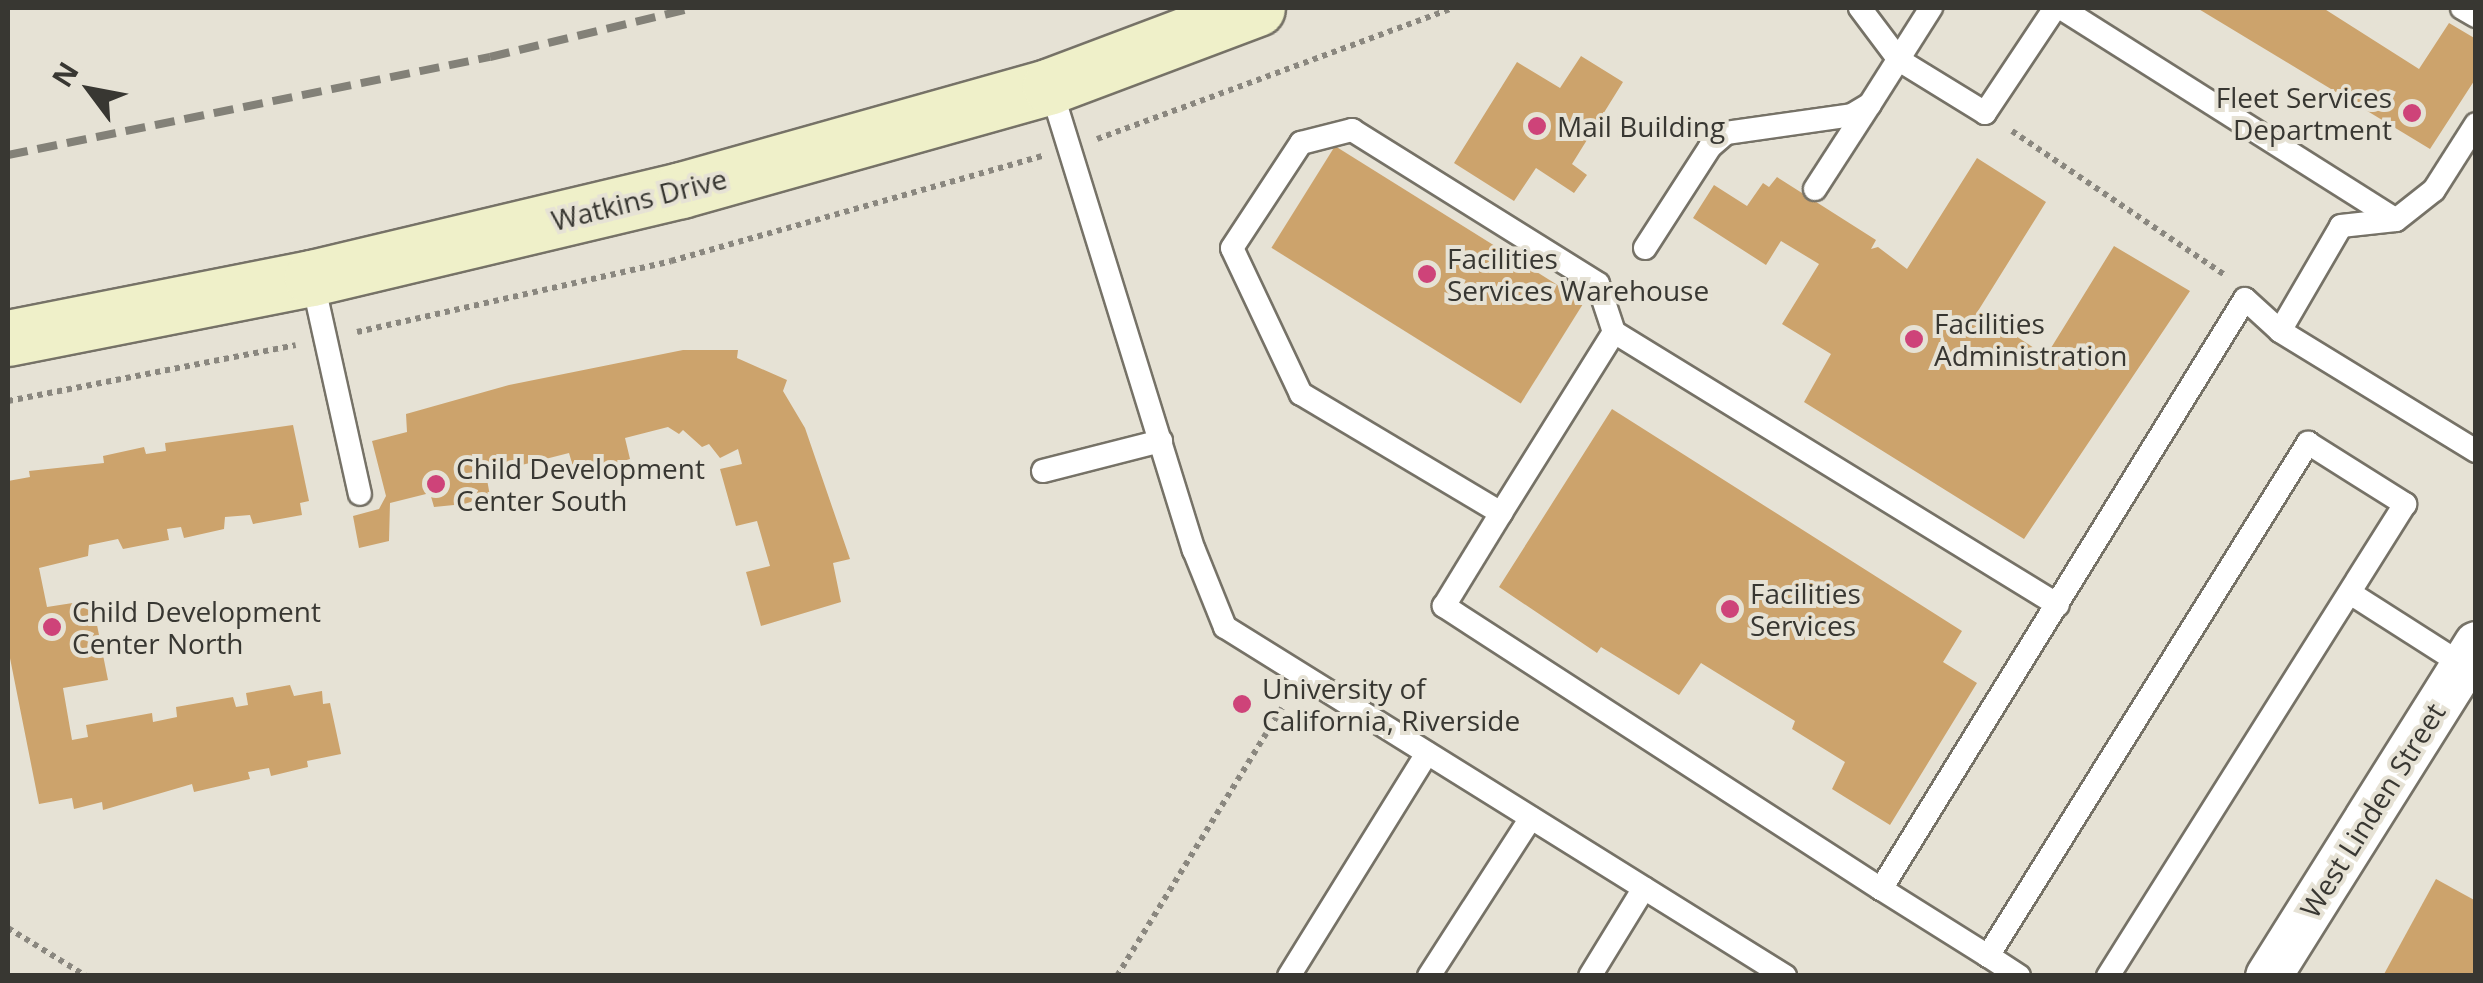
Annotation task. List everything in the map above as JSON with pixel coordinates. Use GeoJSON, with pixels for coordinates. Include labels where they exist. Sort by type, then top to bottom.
{"type":"FeatureCollection","features":[{"type":"Feature","properties":{"kind":"main road","name":"Watkins Drive"},"geometry":{"type":"LineString","coordinates":[[8,338],[312,278],[682,190],[1050,86],[1257,8]]}},
{"type":"Feature","properties":{"kind":"street","name":"West Linden Street"},"geometry":{"type":"LineString","coordinates":[[2268,976],[2469,654]]}},
{"type":"Feature","properties":{"kind":"lane"},"geometry":{"type":"LineString","coordinates":[[1860,8],[1899,60],[1985,114],[2058,8],[2396,220]]}},
{"type":"Feature","properties":{"kind":"lane"},"geometry":{"type":"LineString","coordinates":[[1815,190],[1931,8]]}},
{"type":"Feature","properties":{"kind":"lane"},"geometry":{"type":"LineString","coordinates":[[2462,8],[2476,16]]}},
{"type":"Feature","properties":{"kind":"lane"},"geometry":{"type":"LineString","coordinates":[[1050,86],[1224,627],[1785,976]]}},
{"type":"Feature","properties":{"kind":"lane"},"geometry":{"type":"LineString","coordinates":[[1645,248],[1710,148],[1726,133],[1852,115],[1870,104]]}},
{"type":"Feature","properties":{"kind":"lane"},"geometry":{"type":"LineString","coordinates":[[2280,331],[2341,226],[2396,220],[2434,190],[2476,124]]}},
{"type":"Feature","properties":{"kind":"lane"},"geometry":{"type":"LineString","coordinates":[[1500,513],[1301,394],[1232,248],[1301,142],[1352,130],[1598,284],[1614,332],[2058,604]]}},
{"type":"Feature","properties":{"kind":"lane"},"geometry":{"type":"LineString","coordinates":[[312,278],[360,494]]}},
{"type":"Feature","properties":{"kind":"lane"},"geometry":{"type":"LineString","coordinates":[[1880,889],[2245,299],[2280,331],[2476,451]]}},
{"type":"Feature","properties":{"kind":"lane"},"geometry":{"type":"LineString","coordinates":[[1614,332],[1444,606],[2019,976]]}},
{"type":"Feature","properties":{"kind":"lane"},"geometry":{"type":"LineString","coordinates":[[1043,472],[1161,440]]}},
{"type":"Feature","properties":{"kind":"lane"},"geometry":{"type":"LineString","coordinates":[[1988,956],[2308,444],[2405,504],[2108,976]]}},
{"type":"Feature","properties":{"kind":"lane"},"geometry":{"type":"LineString","coordinates":[[2350,594],[2469,654]]}},
{"type":"Feature","properties":{"kind":"lane"},"geometry":{"type":"LineString","coordinates":[[1289,976],[1428,753]]}},
{"type":"Feature","properties":{"kind":"lane"},"geometry":{"type":"LineString","coordinates":[[1428,976],[1531,818]]}},
{"type":"Feature","properties":{"kind":"lane"},"geometry":{"type":"LineString","coordinates":[[1590,976],[1644,888]]}},
{"type":"Feature","properties":{"kind":"lane"},"geometry":{"type":"LineString","coordinates":[[1738,976],[1752,954]]}},
{"type":"Feature","properties":{"kind":"path"},"geometry":{"type":"LineString","coordinates":[[1112,135],[1454,8]]}},
{"type":"Feature","properties":{"kind":"path"},"geometry":{"type":"LineString","coordinates":[[1985,114],[2216,263],[2245,299]]}},
{"type":"Feature","properties":{"kind":"path"},"geometry":{"type":"LineString","coordinates":[[351,334],[671,261],[1024,162]]}},
{"type":"Feature","properties":{"kind":"path"},"geometry":{"type":"LineString","coordinates":[[8,400],[290,346]]}},
{"type":"Feature","properties":{"kind":"path"},"geometry":{"type":"LineString","coordinates":[[1118,976],[1282,708]]}},
{"type":"Feature","properties":{"kind":"path"},"geometry":{"type":"LineString","coordinates":[[8,928],[86,976]]}},
{"type":"Feature","properties":{"kind":"building","name":"Fleet Services Department"},"geometry":{"type":"Polygon","coordinates":[[[2197,8],[2323,8],[2419,69],[2449,23],[2476,39],[2476,78],[2430,149],[2197,8]]]}},
{"type":"Feature","properties":{"kind":"building","name":"Mail Building"},"geometry":{"type":"Polygon","coordinates":[[[1581,56],[1623,82],[1572,164],[1587,175],[1574,193],[1536,168],[1514,201],[1454,163],[1517,62],[1560,88],[1581,56]]]}},
{"type":"Feature","properties":{"kind":"building","name":"Facilities Services Warehouse"},"geometry":{"type":"Polygon","coordinates":[[[1335,146],[1584,302],[1521,404],[1271,248],[1335,146]]]}},
{"type":"Feature","properties":{"kind":"building","name":"Facilities Administration"},"geometry":{"type":"Polygon","coordinates":[[[1977,158],[2046,202],[1978,311],[2046,356],[2114,246],[2190,291],[2024,539],[1804,402],[1831,354],[1782,324],[1819,264],[1781,241],[1766,265],[1693,218],[1714,185],[1747,206],[1763,183],[1769,187],[1777,177],[1876,240],[1871,249],[1878,247],[1907,269],[1977,158]]]}},
{"type":"Feature","properties":{"kind":"building","name":"Child Development Center South"},"geometry":{"type":"Polygon","coordinates":[[[683,350],[738,350],[737,358],[787,380],[783,391],[805,428],[850,559],[833,563],[841,602],[761,626],[746,572],[770,566],[757,521],[736,526],[720,469],[742,464],[738,449],[720,458],[709,444],[702,447],[683,430],[679,434],[668,427],[625,438],[630,459],[600,468],[574,470],[569,453],[486,474],[490,496],[464,504],[434,507],[430,493],[390,503],[389,541],[359,548],[353,516],[379,509],[386,496],[372,441],[407,432],[406,414],[509,385],[683,350]]]}},
{"type":"Feature","properties":{"kind":"building","name":"Facilities Services"},"geometry":{"type":"Polygon","coordinates":[[[1612,409],[1962,631],[1943,662],[1977,683],[1890,825],[1832,789],[1845,762],[1792,729],[1795,721],[1701,663],[1679,695],[1601,647],[1597,653],[1499,587],[1612,409]]]}},
{"type":"Feature","properties":{"kind":"building","name":"Child Development Center North"},"geometry":{"type":"Polygon","coordinates":[[[293,425],[309,501],[300,503],[302,515],[253,524],[250,515],[225,517],[224,529],[184,538],[181,527],[167,529],[169,540],[123,549],[118,539],[89,545],[88,556],[39,568],[47,607],[92,600],[108,680],[63,688],[72,740],[88,737],[86,725],[152,713],[153,722],[177,717],[176,707],[233,697],[236,707],[248,705],[246,693],[290,685],[294,696],[322,691],[323,704],[330,703],[341,754],[307,761],[308,767],[271,776],[269,768],[248,772],[250,779],[194,792],[192,784],[103,810],[102,802],[74,809],[72,798],[39,804],[8,648],[8,481],[30,477],[29,471],[104,463],[103,456],[144,447],[146,454],[166,451],[165,443],[293,425]]]}},
{"type":"Feature","properties":{"kind":"building"},"geometry":{"type":"Polygon","coordinates":[[[2436,879],[2476,901],[2476,976],[2383,976],[2436,879]]]}},
{"type":"Feature","properties":{"kind":"railway"},"geometry":{"type":"LineString","coordinates":[[8,155],[490,57],[692,8]]}},
{"type":"Feature","properties":{"kind":"place","name":"Fleet Services Department"},"geometry":{"type":"Point","coordinates":[2412,113]}},
{"type":"Feature","properties":{"kind":"place","name":"Mail Building"},"geometry":{"type":"Point","coordinates":[1537,126]}},
{"type":"Feature","properties":{"kind":"place","name":"Facilities Services Warehouse"},"geometry":{"type":"Point","coordinates":[1427,274]}},
{"type":"Feature","properties":{"kind":"place","name":"Facilities Administration"},"geometry":{"type":"Point","coordinates":[1914,339]}},
{"type":"Feature","properties":{"kind":"place","name":"Child Development Center South"},"geometry":{"type":"Point","coordinates":[436,484]}},
{"type":"Feature","properties":{"kind":"place","name":"Facilities Services"},"geometry":{"type":"Point","coordinates":[1730,609]}},
{"type":"Feature","properties":{"kind":"place","name":"Child Development Center North"},"geometry":{"type":"Point","coordinates":[52,627]}},
{"type":"Feature","properties":{"kind":"place","name":"University of California, Riverside"},"geometry":{"type":"Point","coordinates":[1242,704]}}]}
